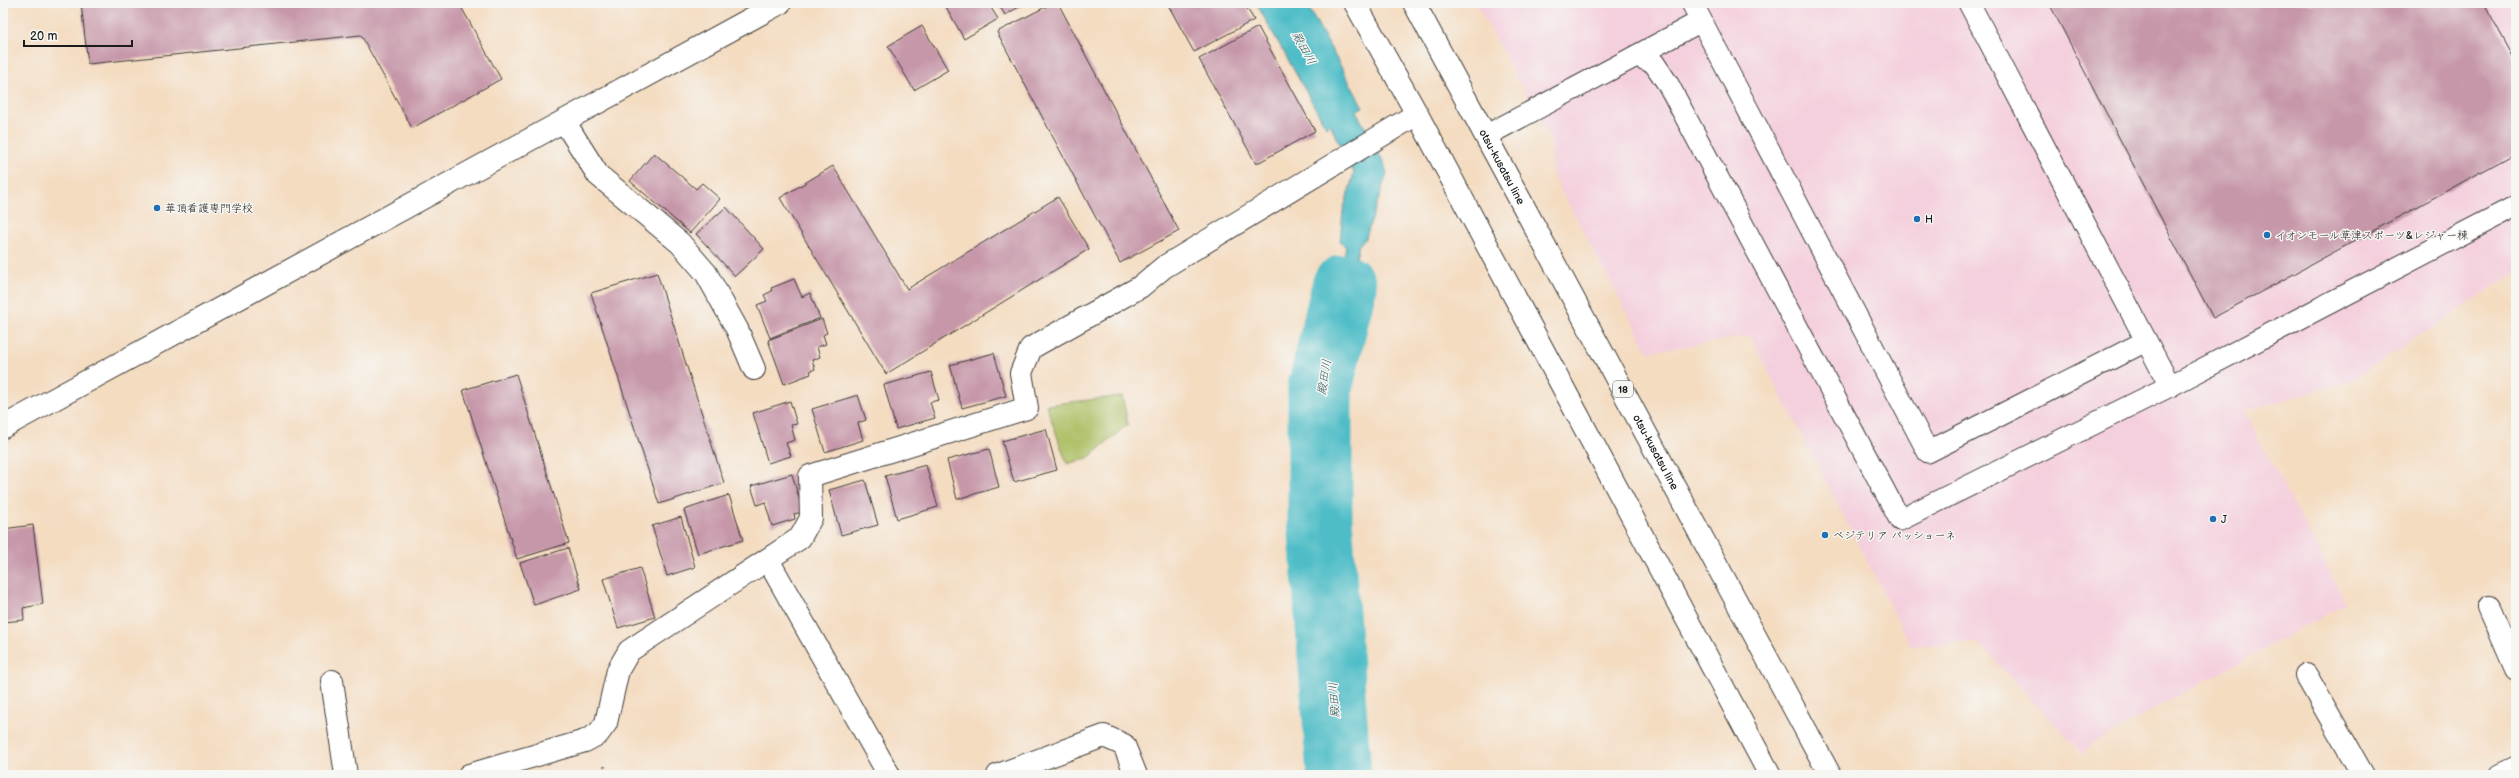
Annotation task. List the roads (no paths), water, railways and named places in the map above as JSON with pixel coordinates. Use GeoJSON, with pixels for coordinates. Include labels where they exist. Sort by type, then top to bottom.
{"type":"FeatureCollection","features":[{"type":"Feature","properties":{"kind":"street"},"geometry":{"type":"LineString","coordinates":[[3,426],[780,3]]}},
{"type":"Feature","properties":{"kind":"street"},"geometry":{"type":"LineString","coordinates":[[1355,3],[1417,114],[1770,775]]}},
{"type":"Feature","properties":{"kind":"street","name":"otsu-kusatsu line"},"geometry":{"type":"LineString","coordinates":[[1414,3],[1487,135],[1830,775]]}},
{"type":"Feature","properties":{"kind":"street"},"geometry":{"type":"LineString","coordinates":[[469,775],[585,741],[598,734],[606,723],[618,670],[629,651],[800,538],[811,518],[810,476],[1027,408],[1021,373],[1031,348],[1140,287],[1164,267],[1417,114]]}},
{"type":"Feature","properties":{"kind":"street"},"geometry":{"type":"LineString","coordinates":[[564,121],[598,175],[680,243],[706,272],[737,329],[754,369]]}},
{"type":"Feature","properties":{"kind":"street"},"geometry":{"type":"LineString","coordinates":[[768,560],[889,775]]}},
{"type":"Feature","properties":{"kind":"street"},"geometry":{"type":"LineString","coordinates":[[2489,607],[2516,669]]}},
{"type":"Feature","properties":{"kind":"street"},"geometry":{"type":"LineString","coordinates":[[2306,675],[2363,775]]}},
{"type":"Feature","properties":{"kind":"street"},"geometry":{"type":"LineString","coordinates":[[332,681],[346,775]]}},
{"type":"Feature","properties":{"kind":"street"},"geometry":{"type":"LineString","coordinates":[[998,775],[1104,736],[1124,744],[1136,775]]}},
{"type":"Feature","properties":{"kind":"street"},"geometry":{"type":"LineString","coordinates":[[2501,775],[2516,768]]}},
{"type":"Feature","properties":{"kind":"lane"},"geometry":{"type":"LineString","coordinates":[[1968,3],[2170,386]]}},
{"type":"Feature","properties":{"kind":"lane"},"geometry":{"type":"LineString","coordinates":[[1487,135],[1636,56],[1696,12],[1928,452],[2146,341]]}},
{"type":"Feature","properties":{"kind":"lane"},"geometry":{"type":"LineString","coordinates":[[1636,56],[1654,62],[1668,84],[1900,520],[2170,386],[2516,206]]}},
{"type":"Feature","properties":{"kind":"water"},"geometry":{"type":"Polygon","coordinates":[[[1256,3],[1306,3],[1363,107],[1356,111],[1384,163],[1387,173],[1366,237],[1359,245],[1328,375],[1317,373],[1346,247],[1340,242],[1343,211],[1354,173],[1330,124],[1326,127],[1256,3]]]}},
{"type":"Feature","properties":{"kind":"waterway","name":"殿田川"},"geometry":{"type":"LineString","coordinates":[[1339,775],[1320,519],[1320,388],[1344,287]]}},
{"type":"Feature","properties":{"kind":"place","name":"華頂看護専門学校"},"geometry":{"type":"Point","coordinates":[157,208]}},
{"type":"Feature","properties":{"kind":"place","name":"H"},"geometry":{"type":"Point","coordinates":[1917,219]}},
{"type":"Feature","properties":{"kind":"place","name":"イオンモール草津スポーツ&レジャー棟"},"geometry":{"type":"Point","coordinates":[2267,235]}},
{"type":"Feature","properties":{"kind":"place","name":"J"},"geometry":{"type":"Point","coordinates":[2213,519]}},
{"type":"Feature","properties":{"kind":"place","name":"ベジテリア パッショーネ"},"geometry":{"type":"Point","coordinates":[1825,535]}}]}
